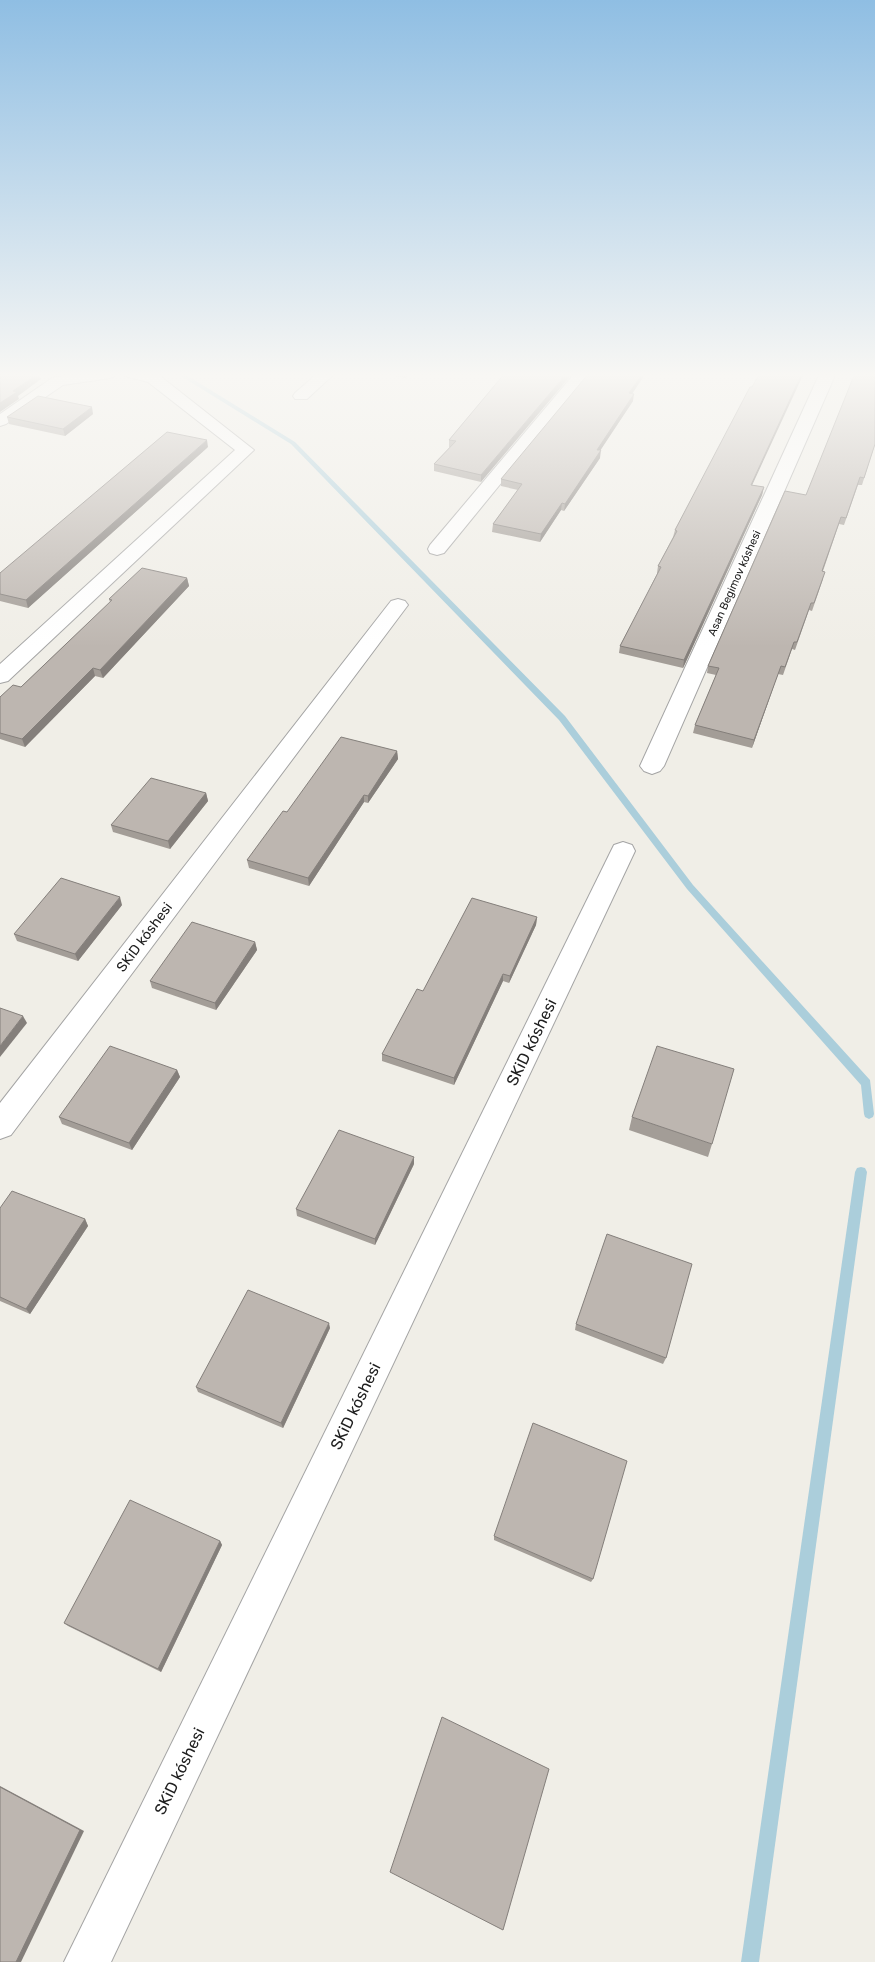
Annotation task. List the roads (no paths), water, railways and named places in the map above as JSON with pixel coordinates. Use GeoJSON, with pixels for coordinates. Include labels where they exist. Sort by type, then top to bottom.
{"type":"FeatureCollection","features":[{"type":"Feature","properties":{"kind":"street"},"geometry":{"type":"LineString","coordinates":[[0,676],[229,465]]}},
{"type":"Feature","properties":{"kind":"street"},"geometry":{"type":"LineString","coordinates":[[437,549],[507,465]]}},
{"type":"Feature","properties":{"kind":"street","name":"Asan Begimov kóshesi"},"geometry":{"type":"LineString","coordinates":[[652,766],[787,465]]}},
{"type":"Feature","properties":{"kind":"street","name":"SKiD kóshesi"},"geometry":{"type":"LineString","coordinates":[[0,1126],[398,605]]}},
{"type":"Feature","properties":{"kind":"street","name":"SKiD kóshesi"},"geometry":{"type":"LineString","coordinates":[[88,1962],[623,851]]}},
{"type":"Feature","properties":{"kind":"waterway"},"geometry":{"type":"LineString","coordinates":[[314,465],[562,718],[690,887],[866,1083],[869,1114]]}},
{"type":"Feature","properties":{"kind":"waterway"},"geometry":{"type":"LineString","coordinates":[[750,1962],[861,1172]]}}]}
